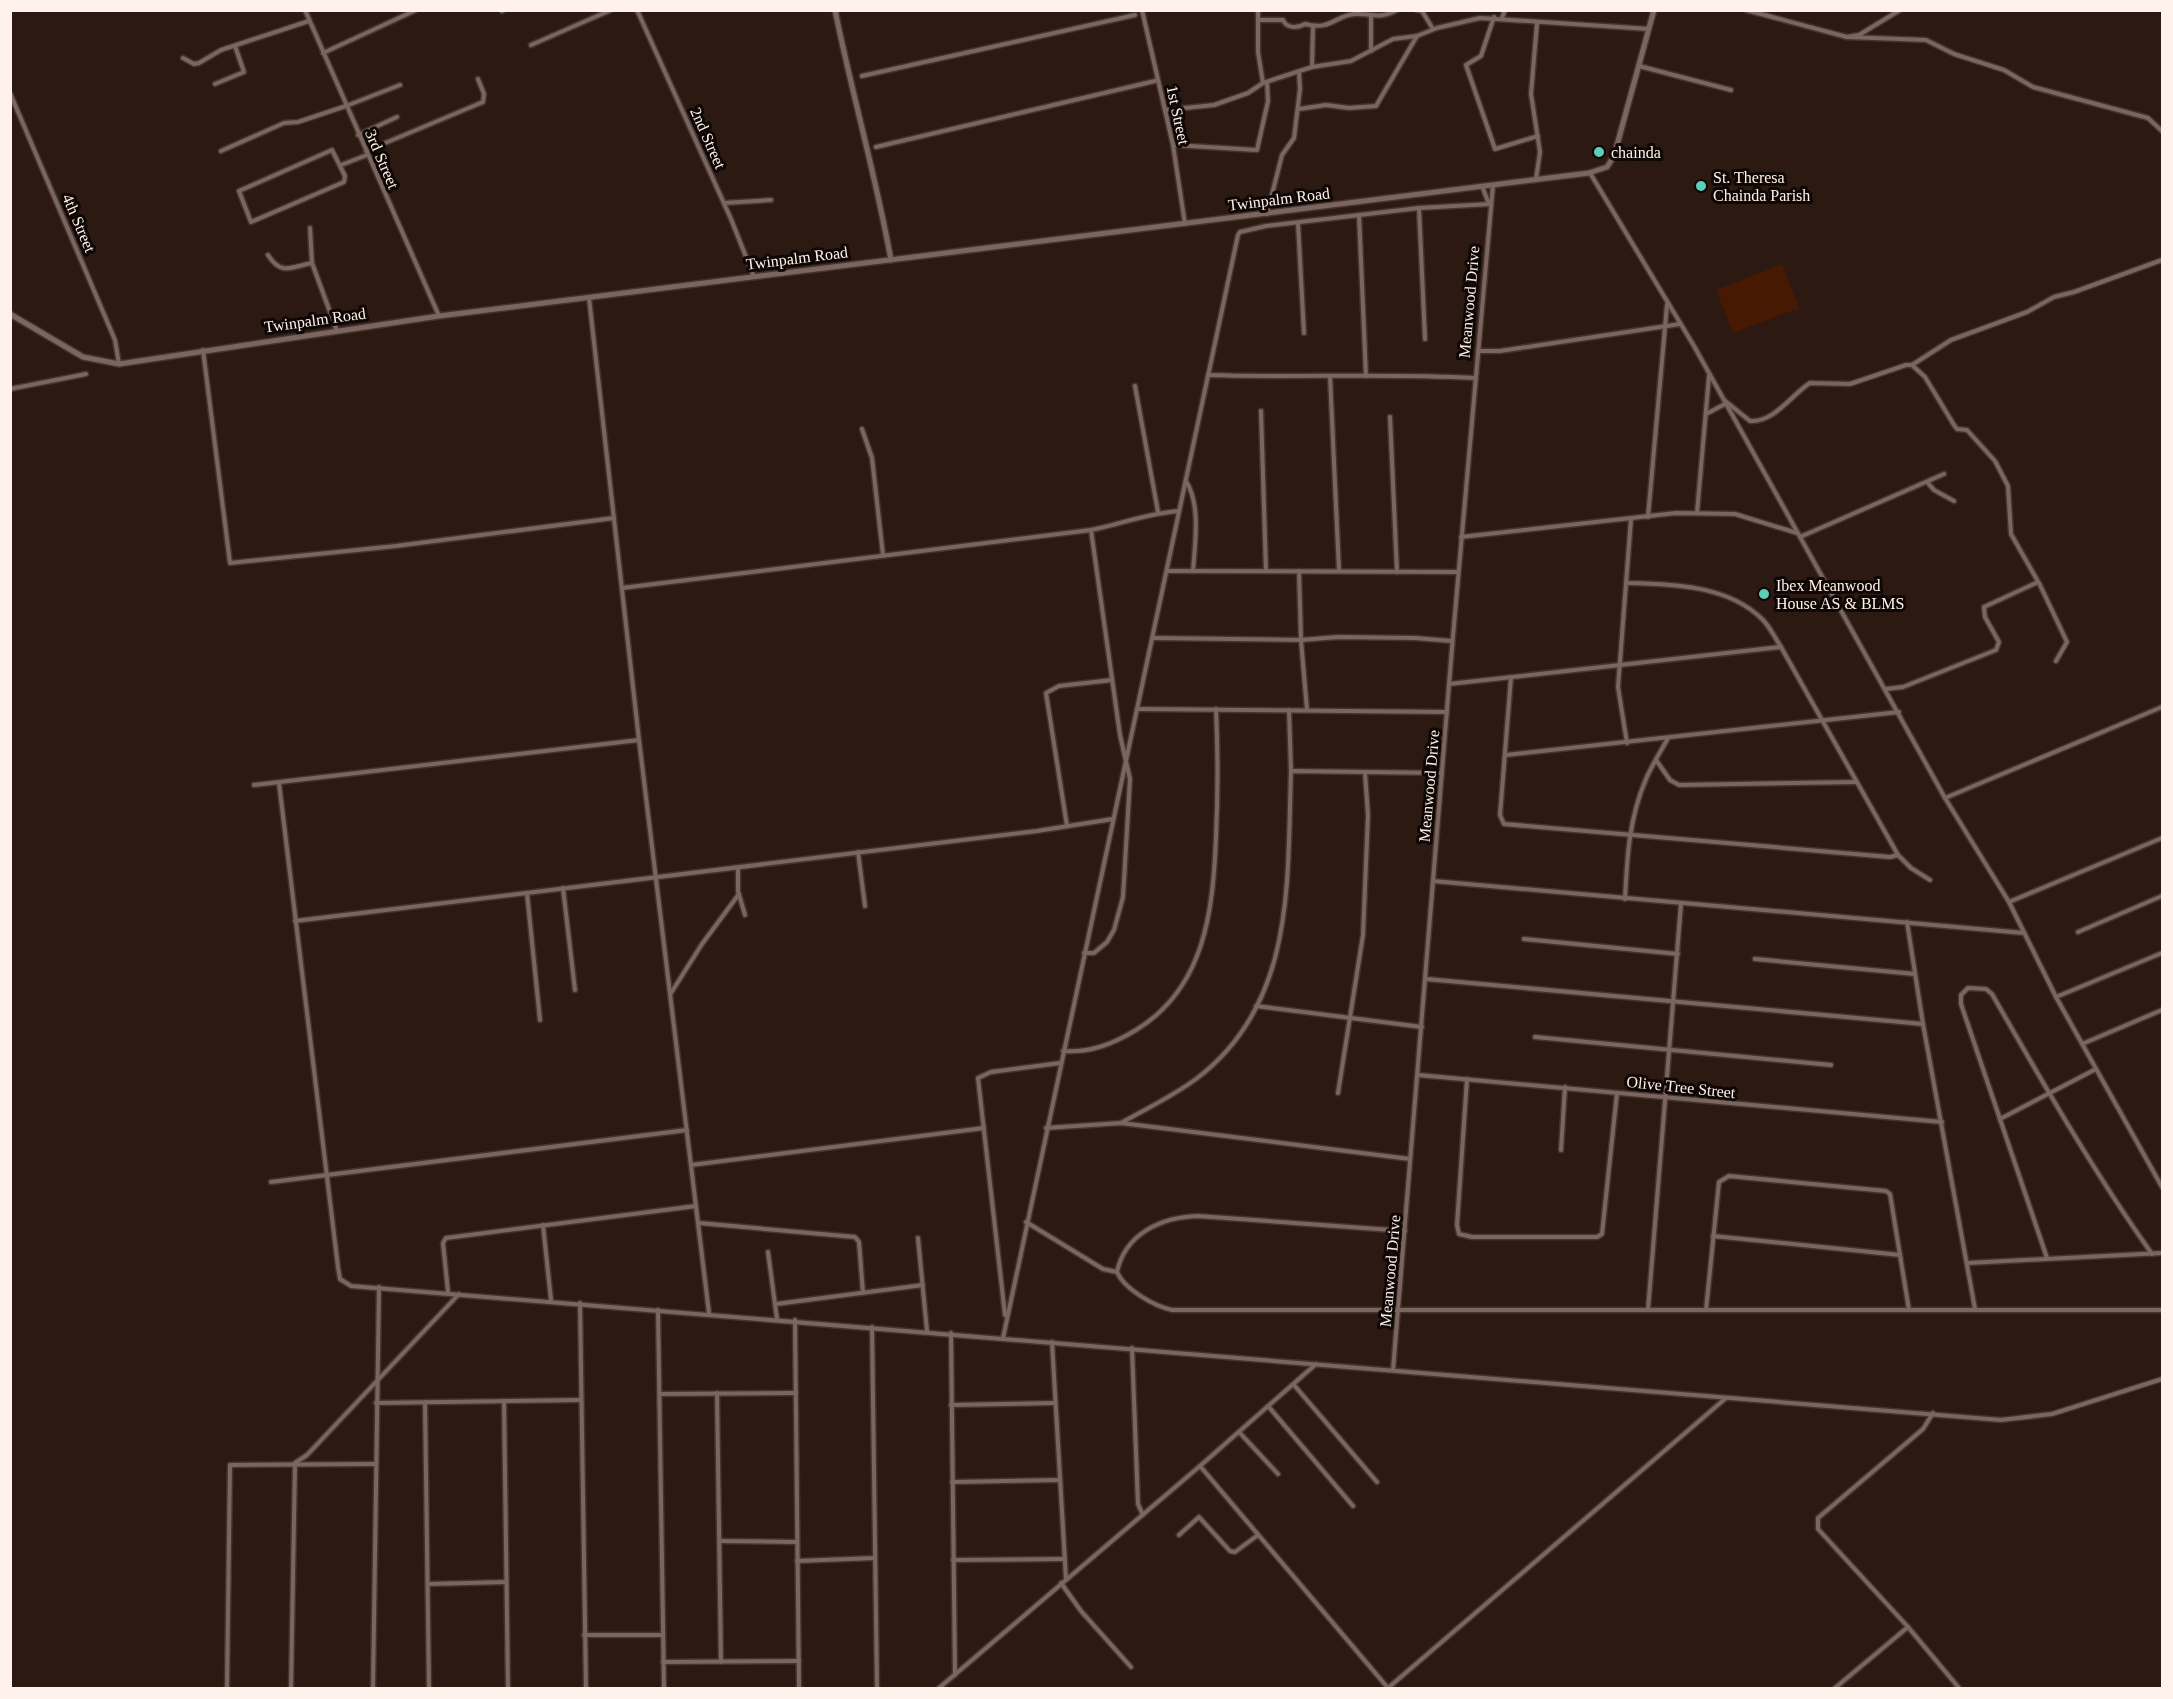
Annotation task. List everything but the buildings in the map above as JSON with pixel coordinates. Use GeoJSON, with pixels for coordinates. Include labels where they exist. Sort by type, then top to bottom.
{"type":"FeatureCollection","features":[{"type":"Feature","properties":{"kind":"main road"},"geometry":{"type":"LineString","coordinates":[[835,10],[849,81],[870,156],[891,260]]}},
{"type":"Feature","properties":{"kind":"main road"},"geometry":{"type":"LineString","coordinates":[[1639,66],[1654,10]]}},
{"type":"Feature","properties":{"kind":"main road","name":"Twinpalm Road"},"geometry":{"type":"LineString","coordinates":[[10,314],[83,357],[119,364],[439,316],[1589,173],[1607,167],[1614,156],[1639,66]]}},
{"type":"Feature","properties":{"kind":"street"},"geometry":{"type":"LineString","coordinates":[[323,53],[416,10]]}},
{"type":"Feature","properties":{"kind":"street"},"geometry":{"type":"LineString","coordinates":[[531,45],[611,10]]}},
{"type":"Feature","properties":{"kind":"street","name":"2nd Street"},"geometry":{"type":"LineString","coordinates":[[637,10],[724,203],[754,277]]}},
{"type":"Feature","properties":{"kind":"street","name":"1st Street"},"geometry":{"type":"LineString","coordinates":[[1142,10],[1173,145],[1185,224]]}},
{"type":"Feature","properties":{"kind":"street"},"geometry":{"type":"LineString","coordinates":[[1173,145],[1257,150],[1268,101],[1258,52],[1258,10]]}},
{"type":"Feature","properties":{"kind":"street"},"geometry":{"type":"LineString","coordinates":[[1259,20],[1283,20],[1289,26],[1299,27],[1305,24],[1313,26],[1334,24],[1352,14],[1377,18],[1397,10]]}},
{"type":"Feature","properties":{"kind":"street"},"geometry":{"type":"LineString","coordinates":[[1417,10],[1422,11],[1433,29]]}},
{"type":"Feature","properties":{"kind":"street"},"geometry":{"type":"LineString","coordinates":[[1502,18],[1505,10]]}},
{"type":"Feature","properties":{"kind":"street"},"geometry":{"type":"LineString","coordinates":[[1746,10],[1847,37],[1926,40],[1954,54],[2004,70],[2033,87],[2148,118],[2163,131]]}},
{"type":"Feature","properties":{"kind":"street"},"geometry":{"type":"LineString","coordinates":[[1847,37],[1859,35],[1900,10]]}},
{"type":"Feature","properties":{"kind":"street","name":"3rd Street"},"geometry":{"type":"LineString","coordinates":[[307,11],[309,21],[358,135],[439,316]]}},
{"type":"Feature","properties":{"kind":"street"},"geometry":{"type":"LineString","coordinates":[[862,76],[1135,15]]}},
{"type":"Feature","properties":{"kind":"street"},"geometry":{"type":"LineString","coordinates":[[1371,16],[1371,51]]}},
{"type":"Feature","properties":{"kind":"street"},"geometry":{"type":"LineString","coordinates":[[1165,110],[1214,105],[1248,93],[1265,83],[1312,67],[1344,63],[1393,39],[1418,36],[1433,29],[1494,17],[1649,29]]}},
{"type":"Feature","properties":{"kind":"street"},"geometry":{"type":"LineString","coordinates":[[1494,17],[1481,56],[1466,65],[1473,88],[1496,149],[1538,136]]}},
{"type":"Feature","properties":{"kind":"street"},"geometry":{"type":"LineString","coordinates":[[183,58],[198,63],[235,46],[309,21]]}},
{"type":"Feature","properties":{"kind":"street"},"geometry":{"type":"LineString","coordinates":[[1536,179],[1540,152],[1531,94],[1537,22]]}},
{"type":"Feature","properties":{"kind":"street"},"geometry":{"type":"LineString","coordinates":[[1312,67],[1313,26]]}},
{"type":"Feature","properties":{"kind":"street"},"geometry":{"type":"LineString","coordinates":[[1299,109],[1326,105],[1349,108],[1376,106],[1418,36]]}},
{"type":"Feature","properties":{"kind":"street"},"geometry":{"type":"LineString","coordinates":[[215,84],[244,72],[235,46]]}},
{"type":"Feature","properties":{"kind":"street"},"geometry":{"type":"LineString","coordinates":[[1639,66],[1731,90]]}},
{"type":"Feature","properties":{"kind":"street"},"geometry":{"type":"LineString","coordinates":[[1266,214],[1282,155],[1294,138],[1299,109],[1299,72]]}},
{"type":"Feature","properties":{"kind":"street"},"geometry":{"type":"LineString","coordinates":[[340,165],[483,102],[484,94],[478,79]]}},
{"type":"Feature","properties":{"kind":"street"},"geometry":{"type":"LineString","coordinates":[[876,147],[1155,81]]}},
{"type":"Feature","properties":{"kind":"street"},"geometry":{"type":"LineString","coordinates":[[221,151],[284,123],[298,122],[400,85]]}},
{"type":"Feature","properties":{"kind":"street","name":"4th Street"},"geometry":{"type":"LineString","coordinates":[[10,93],[115,340],[119,364]]}},
{"type":"Feature","properties":{"kind":"street"},"geometry":{"type":"LineString","coordinates":[[358,135],[397,117]]}},
{"type":"Feature","properties":{"kind":"street"},"geometry":{"type":"LineString","coordinates":[[329,150],[334,152],[340,165],[344,182],[254,222],[249,219],[238,193],[241,189],[329,150]]}},
{"type":"Feature","properties":{"kind":"street"},"geometry":{"type":"LineString","coordinates":[[1589,173],[1604,193],[1681,324],[1945,798],[2009,902],[2056,997],[2163,1187]]}},
{"type":"Feature","properties":{"kind":"street","name":"Meanwood Drive"},"geometry":{"type":"LineString","coordinates":[[1394,1370],[1452,641],[1493,184]]}},
{"type":"Feature","properties":{"kind":"street"},"geometry":{"type":"LineString","coordinates":[[1003,1338],[1238,235],[1244,231],[1266,226],[1419,208],[1490,204],[1482,186]]}},
{"type":"Feature","properties":{"kind":"street"},"geometry":{"type":"LineString","coordinates":[[724,203],[771,200]]}},
{"type":"Feature","properties":{"kind":"street"},"geometry":{"type":"LineString","coordinates":[[1419,208],[1425,339]]}},
{"type":"Feature","properties":{"kind":"street"},"geometry":{"type":"LineString","coordinates":[[1359,215],[1366,376]]}},
{"type":"Feature","properties":{"kind":"street"},"geometry":{"type":"LineString","coordinates":[[1298,223],[1304,333]]}},
{"type":"Feature","properties":{"kind":"street"},"geometry":{"type":"LineString","coordinates":[[310,228],[312,263],[337,331]]}},
{"type":"Feature","properties":{"kind":"street"},"geometry":{"type":"LineString","coordinates":[[268,255],[275,266],[281,269],[312,263]]}},
{"type":"Feature","properties":{"kind":"street"},"geometry":{"type":"LineString","coordinates":[[1721,397],[1750,421],[1759,421],[1786,404],[1810,383],[1850,384],[1912,365],[1951,340],[2027,312],[2054,297],[2163,260]]}},
{"type":"Feature","properties":{"kind":"street"},"geometry":{"type":"LineString","coordinates":[[589,298],[639,740],[709,1313]]}},
{"type":"Feature","properties":{"kind":"street"},"geometry":{"type":"LineString","coordinates":[[1648,517],[1668,305]]}},
{"type":"Feature","properties":{"kind":"street"},"geometry":{"type":"LineString","coordinates":[[1478,351],[1500,351],[1681,324]]}},
{"type":"Feature","properties":{"kind":"street"},"geometry":{"type":"LineString","coordinates":[[203,350],[230,563],[396,546],[614,518]]}},
{"type":"Feature","properties":{"kind":"street"},"geometry":{"type":"LineString","coordinates":[[1912,365],[1925,377],[1954,425],[1958,429],[1967,430],[1995,461],[2008,486],[2011,534],[2038,582],[2067,642],[2056,661]]}},
{"type":"Feature","properties":{"kind":"street"},"geometry":{"type":"LineString","coordinates":[[10,389],[86,374]]}},
{"type":"Feature","properties":{"kind":"street"},"geometry":{"type":"LineString","coordinates":[[1208,375],[1366,376],[1401,374],[1475,378]]}},
{"type":"Feature","properties":{"kind":"street"},"geometry":{"type":"LineString","coordinates":[[1697,513],[1709,375]]}},
{"type":"Feature","properties":{"kind":"street"},"geometry":{"type":"LineString","coordinates":[[1330,376],[1339,570]]}},
{"type":"Feature","properties":{"kind":"street"},"geometry":{"type":"LineString","coordinates":[[1135,386],[1158,512]]}},
{"type":"Feature","properties":{"kind":"street"},"geometry":{"type":"LineString","coordinates":[[1707,414],[1725,404]]}},
{"type":"Feature","properties":{"kind":"street"},"geometry":{"type":"LineString","coordinates":[[1261,411],[1266,571]]}},
{"type":"Feature","properties":{"kind":"street"},"geometry":{"type":"LineString","coordinates":[[1390,417],[1397,572]]}},
{"type":"Feature","properties":{"kind":"street"},"geometry":{"type":"LineString","coordinates":[[862,429],[872,458],[883,555]]}},
{"type":"Feature","properties":{"kind":"street"},"geometry":{"type":"LineString","coordinates":[[1461,537],[1697,513],[1735,514],[1799,535],[1944,474]]}},
{"type":"Feature","properties":{"kind":"street"},"geometry":{"type":"LineString","coordinates":[[1186,480],[1194,504],[1193,571]]}},
{"type":"Feature","properties":{"kind":"street"},"geometry":{"type":"LineString","coordinates":[[1927,482],[1934,490],[1954,501]]}},
{"type":"Feature","properties":{"kind":"street"},"geometry":{"type":"LineString","coordinates":[[622,588],[1091,530],[1119,525],[1133,518],[1158,512],[1179,511]]}},
{"type":"Feature","properties":{"kind":"street"},"geometry":{"type":"LineString","coordinates":[[1627,742],[1619,699],[1631,519]]}},
{"type":"Feature","properties":{"kind":"street"},"geometry":{"type":"LineString","coordinates":[[1084,953],[1098,951],[1107,942],[1122,904],[1130,779],[1112,680],[1091,530]]}},
{"type":"Feature","properties":{"kind":"street"},"geometry":{"type":"LineString","coordinates":[[1167,571],[1458,572]]}},
{"type":"Feature","properties":{"kind":"street"},"geometry":{"type":"LineString","coordinates":[[1299,571],[1301,640],[1307,710]]}},
{"type":"Feature","properties":{"kind":"street"},"geometry":{"type":"LineString","coordinates":[[1886,689],[1903,687],[1996,650],[1999,642],[1985,617],[1984,607],[2038,582]]}},
{"type":"Feature","properties":{"kind":"street"},"geometry":{"type":"LineString","coordinates":[[1627,583],[1675,584],[1722,595],[1763,620],[1781,647],[1898,855],[1911,868],[1930,880]]}},
{"type":"Feature","properties":{"kind":"street"},"geometry":{"type":"LineString","coordinates":[[1153,638],[1301,640],[1338,637],[1452,641]]}},
{"type":"Feature","properties":{"kind":"street"},"geometry":{"type":"LineString","coordinates":[[1449,684],[1781,647]]}},
{"type":"Feature","properties":{"kind":"street"},"geometry":{"type":"LineString","coordinates":[[1511,677],[1500,815],[1502,822],[1629,836],[1890,857],[1898,855]]}},
{"type":"Feature","properties":{"kind":"street"},"geometry":{"type":"LineString","coordinates":[[1067,826],[1046,693],[1059,686],[1112,680]]}},
{"type":"Feature","properties":{"kind":"street"},"geometry":{"type":"LineString","coordinates":[[1945,798],[2163,707]]}},
{"type":"Feature","properties":{"kind":"street"},"geometry":{"type":"LineString","coordinates":[[1137,709],[1447,712]]}},
{"type":"Feature","properties":{"kind":"street"},"geometry":{"type":"LineString","coordinates":[[1063,1051],[1077,1052],[1101,1048],[1122,1039],[1149,1022],[1176,995],[1193,966],[1205,938],[1215,876],[1219,771],[1216,709]]}},
{"type":"Feature","properties":{"kind":"street"},"geometry":{"type":"LineString","coordinates":[[1121,1123],[1198,1078],[1236,1038],[1274,971],[1287,886],[1291,771],[1289,710]]}},
{"type":"Feature","properties":{"kind":"street"},"geometry":{"type":"LineString","coordinates":[[1506,755],[1899,712]]}},
{"type":"Feature","properties":{"kind":"street"},"geometry":{"type":"LineString","coordinates":[[1625,899],[1629,836],[1646,777],[1668,738]]}},
{"type":"Feature","properties":{"kind":"street"},"geometry":{"type":"LineString","coordinates":[[254,785],[639,740]]}},
{"type":"Feature","properties":{"kind":"street"},"geometry":{"type":"LineString","coordinates":[[1656,760],[1670,780],[1679,785],[1856,782]]}},
{"type":"Feature","properties":{"kind":"street"},"geometry":{"type":"LineString","coordinates":[[1291,771],[1442,773]]}},
{"type":"Feature","properties":{"kind":"street"},"geometry":{"type":"LineString","coordinates":[[1338,1093],[1363,935],[1366,891],[1365,773]]}},
{"type":"Feature","properties":{"kind":"street"},"geometry":{"type":"LineString","coordinates":[[279,783],[340,1278],[351,1286],[551,1300],[2001,1420],[2033,1418],[2163,1379]]}},
{"type":"Feature","properties":{"kind":"street"},"geometry":{"type":"LineString","coordinates":[[296,921],[738,868],[1113,819]]}},
{"type":"Feature","properties":{"kind":"street"},"geometry":{"type":"LineString","coordinates":[[2009,902],[2163,837]]}},
{"type":"Feature","properties":{"kind":"street"},"geometry":{"type":"LineString","coordinates":[[858,852],[865,906]]}},
{"type":"Feature","properties":{"kind":"street"},"geometry":{"type":"LineString","coordinates":[[738,868],[739,894],[745,915]]}},
{"type":"Feature","properties":{"kind":"street"},"geometry":{"type":"LineString","coordinates":[[1433,881],[2024,933]]}},
{"type":"Feature","properties":{"kind":"street"},"geometry":{"type":"LineString","coordinates":[[563,888],[575,990]]}},
{"type":"Feature","properties":{"kind":"street"},"geometry":{"type":"LineString","coordinates":[[528,892],[540,1020]]}},
{"type":"Feature","properties":{"kind":"street"},"geometry":{"type":"LineString","coordinates":[[671,994],[719,920],[739,894]]}},
{"type":"Feature","properties":{"kind":"street"},"geometry":{"type":"LineString","coordinates":[[2078,932],[2163,896]]}},
{"type":"Feature","properties":{"kind":"street"},"geometry":{"type":"LineString","coordinates":[[1648,1310],[1653,1225],[1681,904]]}},
{"type":"Feature","properties":{"kind":"street"},"geometry":{"type":"LineString","coordinates":[[1907,922],[1923,1024],[1975,1310]]}},
{"type":"Feature","properties":{"kind":"street"},"geometry":{"type":"LineString","coordinates":[[1524,939],[1678,954]]}},
{"type":"Feature","properties":{"kind":"street"},"geometry":{"type":"LineString","coordinates":[[2056,997],[2163,953]]}},
{"type":"Feature","properties":{"kind":"street"},"geometry":{"type":"LineString","coordinates":[[1755,959],[1915,974]]}},
{"type":"Feature","properties":{"kind":"street"},"geometry":{"type":"LineString","coordinates":[[1426,979],[1923,1024]]}},
{"type":"Feature","properties":{"kind":"street"},"geometry":{"type":"LineString","coordinates":[[2047,1258],[1961,1004],[1960,996],[1968,987],[1986,990],[1992,994],[2048,1093],[2152,1254]]}},
{"type":"Feature","properties":{"kind":"street"},"geometry":{"type":"LineString","coordinates":[[1256,1006],[1422,1027]]}},
{"type":"Feature","properties":{"kind":"street"},"geometry":{"type":"LineString","coordinates":[[2082,1044],[2163,1010]]}},
{"type":"Feature","properties":{"kind":"street"},"geometry":{"type":"LineString","coordinates":[[1535,1037],[1831,1065]]}},
{"type":"Feature","properties":{"kind":"street"},"geometry":{"type":"LineString","coordinates":[[1006,1319],[978,1083],[980,1076],[998,1071],[1060,1063]]}},
{"type":"Feature","properties":{"kind":"street"},"geometry":{"type":"LineString","coordinates":[[2000,1119],[2096,1068]]}},
{"type":"Feature","properties":{"kind":"street","name":"Olive Tree Street"},"geometry":{"type":"LineString","coordinates":[[1418,1075],[1942,1122]]}},
{"type":"Feature","properties":{"kind":"street"},"geometry":{"type":"LineString","coordinates":[[1467,1079],[1457,1226],[1459,1234],[1472,1237],[1597,1237],[1602,1234],[1617,1093]]}},
{"type":"Feature","properties":{"kind":"street"},"geometry":{"type":"LineString","coordinates":[[1561,1150],[1565,1087]]}},
{"type":"Feature","properties":{"kind":"street"},"geometry":{"type":"LineString","coordinates":[[1046,1128],[1121,1123],[1410,1159]]}},
{"type":"Feature","properties":{"kind":"street"},"geometry":{"type":"LineString","coordinates":[[692,1165],[984,1128]]}},
{"type":"Feature","properties":{"kind":"street"},"geometry":{"type":"LineString","coordinates":[[271,1182],[326,1173],[687,1130]]}},
{"type":"Feature","properties":{"kind":"street"},"geometry":{"type":"LineString","coordinates":[[1706,1310],[1719,1182],[1723,1177],[1881,1189],[1890,1194],[1909,1310]]}},
{"type":"Feature","properties":{"kind":"street"},"geometry":{"type":"LineString","coordinates":[[448,1292],[443,1240],[449,1237],[696,1206]]}},
{"type":"Feature","properties":{"kind":"street"},"geometry":{"type":"LineString","coordinates":[[1117,1272],[1120,1260],[1129,1243],[1149,1228],[1177,1218],[1198,1216],[1405,1231]]}},
{"type":"Feature","properties":{"kind":"street"},"geometry":{"type":"LineString","coordinates":[[1026,1222],[1103,1269],[1117,1272],[1127,1286],[1163,1308],[1172,1310],[2163,1310]]}},
{"type":"Feature","properties":{"kind":"street"},"geometry":{"type":"LineString","coordinates":[[698,1223],[855,1237],[859,1242],[863,1293]]}},
{"type":"Feature","properties":{"kind":"street"},"geometry":{"type":"LineString","coordinates":[[543,1225],[551,1300]]}},
{"type":"Feature","properties":{"kind":"street"},"geometry":{"type":"LineString","coordinates":[[1713,1236],[1900,1255]]}},
{"type":"Feature","properties":{"kind":"street"},"geometry":{"type":"LineString","coordinates":[[918,1238],[927,1331]]}},
{"type":"Feature","properties":{"kind":"street"},"geometry":{"type":"LineString","coordinates":[[768,1252],[777,1319]]}},
{"type":"Feature","properties":{"kind":"street"},"geometry":{"type":"LineString","coordinates":[[1968,1263],[2163,1253]]}},
{"type":"Feature","properties":{"kind":"street"},"geometry":{"type":"LineString","coordinates":[[776,1304],[923,1285]]}},
{"type":"Feature","properties":{"kind":"street"},"geometry":{"type":"LineString","coordinates":[[373,1689],[379,1287]]}},
{"type":"Feature","properties":{"kind":"street"},"geometry":{"type":"LineString","coordinates":[[294,1463],[307,1455],[460,1293]]}},
{"type":"Feature","properties":{"kind":"street"},"geometry":{"type":"LineString","coordinates":[[580,1303],[586,1689]]}},
{"type":"Feature","properties":{"kind":"street"},"geometry":{"type":"LineString","coordinates":[[657,1310],[664,1689]]}},
{"type":"Feature","properties":{"kind":"street"},"geometry":{"type":"LineString","coordinates":[[795,1320],[799,1689]]}},
{"type":"Feature","properties":{"kind":"street"},"geometry":{"type":"LineString","coordinates":[[872,1327],[877,1689]]}},
{"type":"Feature","properties":{"kind":"street"},"geometry":{"type":"LineString","coordinates":[[951,1333],[955,1675]]}},
{"type":"Feature","properties":{"kind":"street"},"geometry":{"type":"LineString","coordinates":[[1052,1342],[1063,1559],[1066,1579]]}},
{"type":"Feature","properties":{"kind":"street"},"geometry":{"type":"LineString","coordinates":[[1132,1348],[1138,1504],[1143,1515]]}},
{"type":"Feature","properties":{"kind":"street"},"geometry":{"type":"LineString","coordinates":[[939,1689],[1294,1385],[1316,1363]]}},
{"type":"Feature","properties":{"kind":"street"},"geometry":{"type":"LineString","coordinates":[[1294,1385],[1377,1482]]}},
{"type":"Feature","properties":{"kind":"street"},"geometry":{"type":"LineString","coordinates":[[717,1393],[721,1662]]}},
{"type":"Feature","properties":{"kind":"street"},"geometry":{"type":"LineString","coordinates":[[660,1394],[796,1393]]}},
{"type":"Feature","properties":{"kind":"street"},"geometry":{"type":"LineString","coordinates":[[1200,1466],[1388,1688],[1708,1416],[1726,1397]]}},
{"type":"Feature","properties":{"kind":"street"},"geometry":{"type":"LineString","coordinates":[[376,1403],[581,1400]]}},
{"type":"Feature","properties":{"kind":"street"},"geometry":{"type":"LineString","coordinates":[[504,1401],[508,1689]]}},
{"type":"Feature","properties":{"kind":"street"},"geometry":{"type":"LineString","coordinates":[[426,1402],[429,1689]]}},
{"type":"Feature","properties":{"kind":"street"},"geometry":{"type":"LineString","coordinates":[[951,1405],[1055,1403]]}},
{"type":"Feature","properties":{"kind":"street"},"geometry":{"type":"LineString","coordinates":[[1268,1406],[1353,1506]]}},
{"type":"Feature","properties":{"kind":"street"},"geometry":{"type":"LineString","coordinates":[[1933,1413],[1923,1429],[1818,1518],[1817,1523],[1818,1529],[1908,1627],[1959,1689]]}},
{"type":"Feature","properties":{"kind":"street"},"geometry":{"type":"LineString","coordinates":[[1239,1432],[1278,1474]]}},
{"type":"Feature","properties":{"kind":"street"},"geometry":{"type":"LineString","coordinates":[[291,1689],[294,1463]]}},
{"type":"Feature","properties":{"kind":"street"},"geometry":{"type":"LineString","coordinates":[[227,1689],[230,1465],[375,1464]]}},
{"type":"Feature","properties":{"kind":"street"},"geometry":{"type":"LineString","coordinates":[[952,1482],[1060,1480]]}},
{"type":"Feature","properties":{"kind":"street"},"geometry":{"type":"LineString","coordinates":[[1179,1535],[1198,1517],[1230,1551],[1235,1552],[1257,1535]]}},
{"type":"Feature","properties":{"kind":"street"},"geometry":{"type":"LineString","coordinates":[[720,1541],[797,1542]]}},
{"type":"Feature","properties":{"kind":"street"},"geometry":{"type":"LineString","coordinates":[[798,1561],[876,1558]]}},
{"type":"Feature","properties":{"kind":"street"},"geometry":{"type":"LineString","coordinates":[[953,1560],[1063,1559]]}},
{"type":"Feature","properties":{"kind":"street"},"geometry":{"type":"LineString","coordinates":[[428,1584],[506,1582]]}},
{"type":"Feature","properties":{"kind":"street"},"geometry":{"type":"LineString","coordinates":[[1061,1583],[1081,1611],[1131,1667]]}},
{"type":"Feature","properties":{"kind":"street"},"geometry":{"type":"LineString","coordinates":[[1835,1689],[1908,1627]]}},
{"type":"Feature","properties":{"kind":"street"},"geometry":{"type":"LineString","coordinates":[[584,1635],[663,1635]]}},
{"type":"Feature","properties":{"kind":"street"},"geometry":{"type":"LineString","coordinates":[[663,1662],[799,1661]]}},
{"type":"Feature","properties":{"kind":"shaded area"},"geometry":{"type":"Polygon","coordinates":[[[1782,264],[1799,308],[1733,333],[1716,290],[1782,264]]]}},
{"type":"Feature","properties":{"kind":"place","name":"chainda"},"geometry":{"type":"Point","coordinates":[1599,152]}},
{"type":"Feature","properties":{"kind":"place","name":"St. Theresa Chainda Parish"},"geometry":{"type":"Point","coordinates":[1701,186]}},
{"type":"Feature","properties":{"kind":"place","name":"Ibex Meanwood House AS & BLMS"},"geometry":{"type":"Point","coordinates":[1764,594]}}]}
